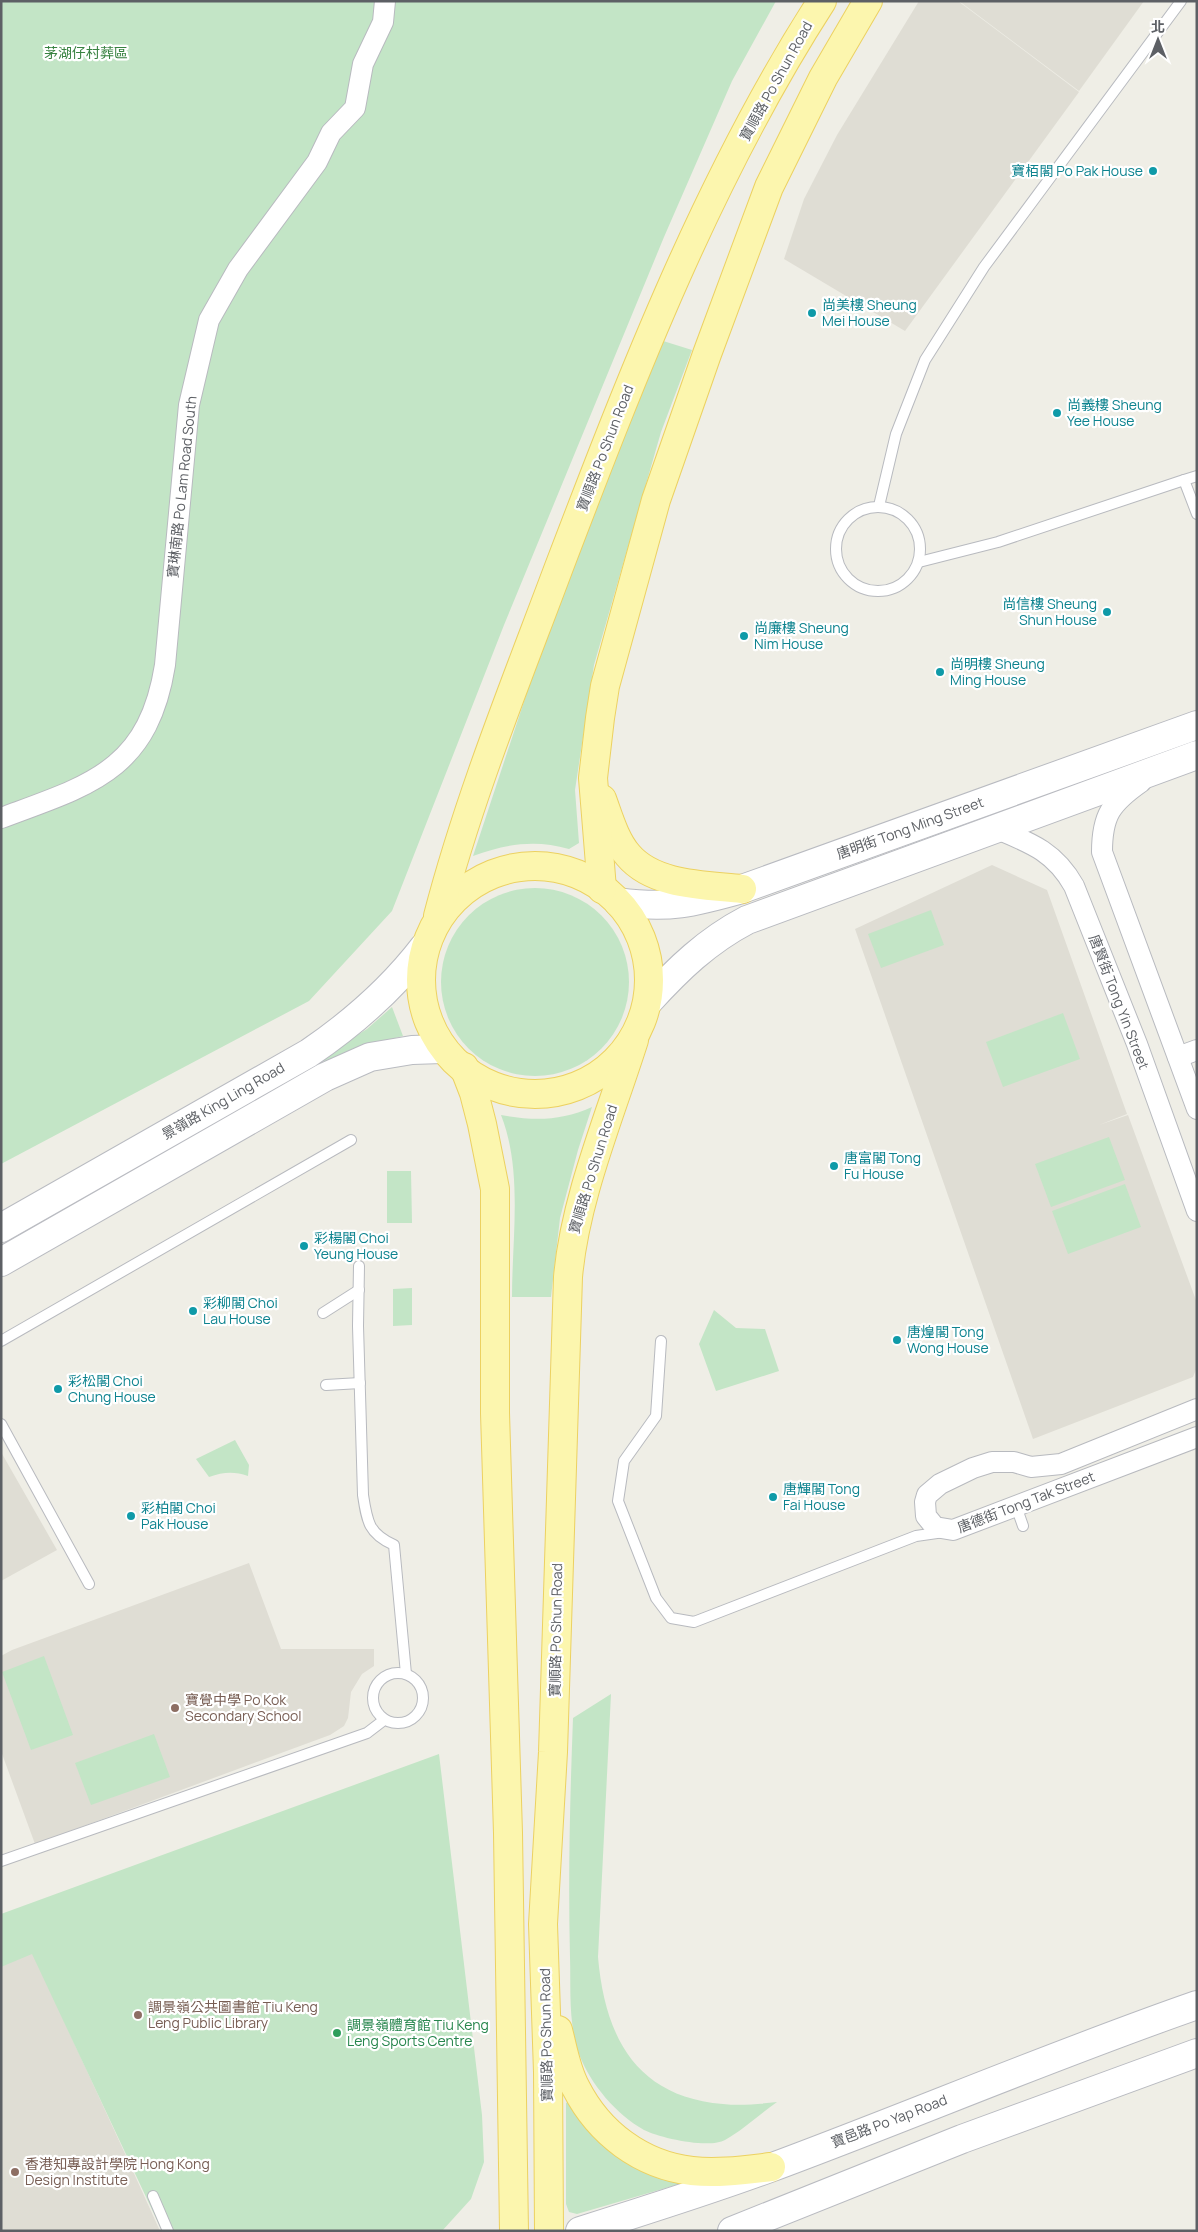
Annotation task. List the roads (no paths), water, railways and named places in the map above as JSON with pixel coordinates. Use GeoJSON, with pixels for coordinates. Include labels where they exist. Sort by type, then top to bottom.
{"type":"FeatureCollection","features":[{"type":"Feature","properties":{"kind":"main road","name":"寶順路 Po Shun Road"},"geometry":{"type":"LineString","coordinates":[[438,916],[451,869],[506,704],[646,344],[728,168],[771,87],[822,1]]}},
{"type":"Feature","properties":{"kind":"main road"},"geometry":{"type":"LineString","coordinates":[[610,895],[593,778],[605,686],[656,500],[707,354],[769,187],[823,78],[868,1]]}},
{"type":"Feature","properties":{"kind":"main road","name":"唐明街 Tong Ming Street"},"geometry":{"type":"LineString","coordinates":[[610,895],[650,906],[672,906],[696,902],[742,889],[1197,725]]}},
{"type":"Feature","properties":{"kind":"main road"},"geometry":{"type":"LineString","coordinates":[[648,1002],[673,973],[706,944],[747,920],[1197,756]]}},
{"type":"Feature","properties":{"kind":"main road"},"geometry":{"type":"LineString","coordinates":[[593,778],[623,847],[630,857],[641,866],[667,879],[742,889]]}},
{"type":"Feature","properties":{"kind":"main road"},"geometry":{"type":"LineString","coordinates":[[610,895],[571,874],[552,869],[512,869],[494,874],[476,883],[457,896],[438,916],[424,947],[420,978],[422,999],[428,1020],[442,1049],[489,1084],[509,1090],[550,1093],[583,1084],[607,1070],[622,1056],[634,1040]]}},
{"type":"Feature","properties":{"kind":"main road","name":"寶順路 Po Shun Road"},"geometry":{"type":"LineString","coordinates":[[549,2231],[548,2072],[543,1924],[553,1752],[560,1466],[571,1241],[578,1211],[648,1002],[650,976],[646,950],[636,925],[610,895]]}},
{"type":"Feature","properties":{"kind":"main road","name":"景嶺路 King Ling Road"},"geometry":{"type":"LineString","coordinates":[[1,1228],[316,1048],[367,1010],[402,977],[424,947]]}},
{"type":"Feature","properties":{"kind":"main road"},"geometry":{"type":"LineString","coordinates":[[1,1262],[325,1078],[370,1057],[412,1050],[442,1049]]}},
{"type":"Feature","properties":{"kind":"main road"},"geometry":{"type":"LineString","coordinates":[[464,1067],[474,1092],[495,1190],[495,1413],[508,1833],[514,2231]]}},
{"type":"Feature","properties":{"kind":"main road"},"geometry":{"type":"LineString","coordinates":[[543,1924],[556,2020],[568,2067],[575,2087],[598,2122],[618,2141],[641,2156],[666,2166],[692,2171],[720,2172],[772,2167]]}},
{"type":"Feature","properties":{"kind":"main road","name":"寶邑路 Po Yap Road"},"geometry":{"type":"LineString","coordinates":[[580,2231],[687,2197],[772,2167],[966,2091],[1197,2005]]}},
{"type":"Feature","properties":{"kind":"main road"},"geometry":{"type":"LineString","coordinates":[[732,2231],[962,2139],[1197,2053]]}},
{"type":"Feature","properties":{"kind":"street","name":"寶琳南路 Po Lam Road South"},"geometry":{"type":"LineString","coordinates":[[1,818],[89,784],[131,752],[148,725],[160,692],[165,666],[189,405],[209,320],[238,269],[317,162],[331,133],[355,108],[363,64],[383,22],[385,1]]}},
{"type":"Feature","properties":{"kind":"street"},"geometry":{"type":"LineString","coordinates":[[1159,770],[1122,795],[1107,813],[1102,832],[1102,852],[1197,1109]]}},
{"type":"Feature","properties":{"kind":"street","name":"唐賢街 Tong Yin Street"},"geometry":{"type":"LineString","coordinates":[[997,828],[1030,842],[1045,851],[1059,863],[1074,886],[1137,1044],[1197,1211]]}},
{"type":"Feature","properties":{"kind":"street"},"geometry":{"type":"LineString","coordinates":[[1178,1057],[1197,1050]]}},
{"type":"Feature","properties":{"kind":"street","name":"唐德街 Tong Tak Street"},"geometry":{"type":"LineString","coordinates":[[1197,1409],[1061,1464],[1031,1467],[1014,1462],[992,1462],[973,1468],[932,1489],[927,1495],[924,1508],[926,1516],[935,1527],[954,1530],[1197,1437]]}},
{"type":"Feature","properties":{"kind":"lane"},"geometry":{"type":"LineString","coordinates":[[879,506],[896,434],[925,360],[984,267],[1181,1]]}},
{"type":"Feature","properties":{"kind":"lane"},"geometry":{"type":"LineString","coordinates":[[918,562],[998,542],[1197,476]]}},
{"type":"Feature","properties":{"kind":"lane"},"geometry":{"type":"LineString","coordinates":[[1184,480],[1197,514]]}},
{"type":"Feature","properties":{"kind":"lane"},"geometry":{"type":"LineString","coordinates":[[879,506],[892,509],[904,515],[913,524],[918,536],[920,549],[918,562],[913,574],[903,583],[892,589],[866,590],[854,584],[845,576],[839,565],[836,553],[840,529],[847,519],[857,512],[879,506]]}},
{"type":"Feature","properties":{"kind":"lane"},"geometry":{"type":"LineString","coordinates":[[1,1341],[351,1140]]}},
{"type":"Feature","properties":{"kind":"lane"},"geometry":{"type":"LineString","coordinates":[[359,1266],[363,1496],[366,1518],[379,1538],[394,1545],[406,1674]]}},
{"type":"Feature","properties":{"kind":"lane"},"geometry":{"type":"LineString","coordinates":[[323,1313],[359,1290]]}},
{"type":"Feature","properties":{"kind":"lane"},"geometry":{"type":"LineString","coordinates":[[661,1342],[656,1416],[624,1461],[618,1501],[656,1598],[671,1618],[694,1622],[916,1536],[954,1530]]}},
{"type":"Feature","properties":{"kind":"lane"},"geometry":{"type":"LineString","coordinates":[[326,1385],[360,1383]]}},
{"type":"Feature","properties":{"kind":"lane"},"geometry":{"type":"LineString","coordinates":[[1,1424],[89,1584]]}},
{"type":"Feature","properties":{"kind":"lane"},"geometry":{"type":"LineString","coordinates":[[1016,1506],[1023,1526]]}},
{"type":"Feature","properties":{"kind":"lane"},"geometry":{"type":"LineString","coordinates":[[916,1536],[924,1508]]}},
{"type":"Feature","properties":{"kind":"lane"},"geometry":{"type":"LineString","coordinates":[[390,1674],[406,1674],[413,1677],[423,1691],[422,1708],[410,1721],[392,1723],[384,1720],[374,1707],[374,1691],[377,1684],[390,1674]]}},
{"type":"Feature","properties":{"kind":"lane"},"geometry":{"type":"LineString","coordinates":[[1,1861],[367,1733],[384,1720]]}},
{"type":"Feature","properties":{"kind":"lane"},"geometry":{"type":"LineString","coordinates":[[153,2196],[168,2231]]}},
{"type":"Feature","properties":{"kind":"place","name":"寶栢閣 Po Pak House"},"geometry":{"type":"Point","coordinates":[1153,171]}},
{"type":"Feature","properties":{"kind":"place","name":"尚美樓 Sheung Mei House"},"geometry":{"type":"Point","coordinates":[812,313]}},
{"type":"Feature","properties":{"kind":"place","name":"尚義樓 Sheung Yee House"},"geometry":{"type":"Point","coordinates":[1057,413]}},
{"type":"Feature","properties":{"kind":"place","name":"尚信樓 Sheung Shun House"},"geometry":{"type":"Point","coordinates":[1107,612]}},
{"type":"Feature","properties":{"kind":"place","name":"尚廉樓 Sheung Nim House"},"geometry":{"type":"Point","coordinates":[744,636]}},
{"type":"Feature","properties":{"kind":"place","name":"尚明樓 Sheung Ming House"},"geometry":{"type":"Point","coordinates":[940,672]}},
{"type":"Feature","properties":{"kind":"place","name":"唐富閣 Tong Fu House"},"geometry":{"type":"Point","coordinates":[834,1166]}},
{"type":"Feature","properties":{"kind":"place","name":"彩楊閣 Choi Yeung House"},"geometry":{"type":"Point","coordinates":[304,1246]}},
{"type":"Feature","properties":{"kind":"place","name":"彩柳閣 Choi Lau House"},"geometry":{"type":"Point","coordinates":[193,1311]}},
{"type":"Feature","properties":{"kind":"place","name":"唐煌閣 Tong Wong House"},"geometry":{"type":"Point","coordinates":[897,1340]}},
{"type":"Feature","properties":{"kind":"place","name":"彩松閣 Choi Chung House"},"geometry":{"type":"Point","coordinates":[58,1389]}},
{"type":"Feature","properties":{"kind":"place","name":"唐輝閣 Tong Fai House"},"geometry":{"type":"Point","coordinates":[773,1497]}},
{"type":"Feature","properties":{"kind":"place","name":"彩柏閣 Choi Pak House"},"geometry":{"type":"Point","coordinates":[131,1516]}},
{"type":"Feature","properties":{"kind":"place","name":"寶覺中學 Po Kok Secondary School"},"geometry":{"type":"Point","coordinates":[175,1708]}},
{"type":"Feature","properties":{"kind":"place","name":"調景嶺公共圖書館 Tiu Keng Leng Public Library"},"geometry":{"type":"Point","coordinates":[138,2015]}},
{"type":"Feature","properties":{"kind":"place","name":"調景嶺體育館 Tiu Keng Leng Sports Centre"},"geometry":{"type":"Point","coordinates":[337,2033]}},
{"type":"Feature","properties":{"kind":"place","name":"香港知專設計學院 Hong Kong Design Institute"},"geometry":{"type":"Point","coordinates":[15,2172]}},
{"type":"Feature","properties":{"kind":"park label","name":"茅湖仔村葬區"},"geometry":{"type":"Point","coordinates":[86,53]}}]}
